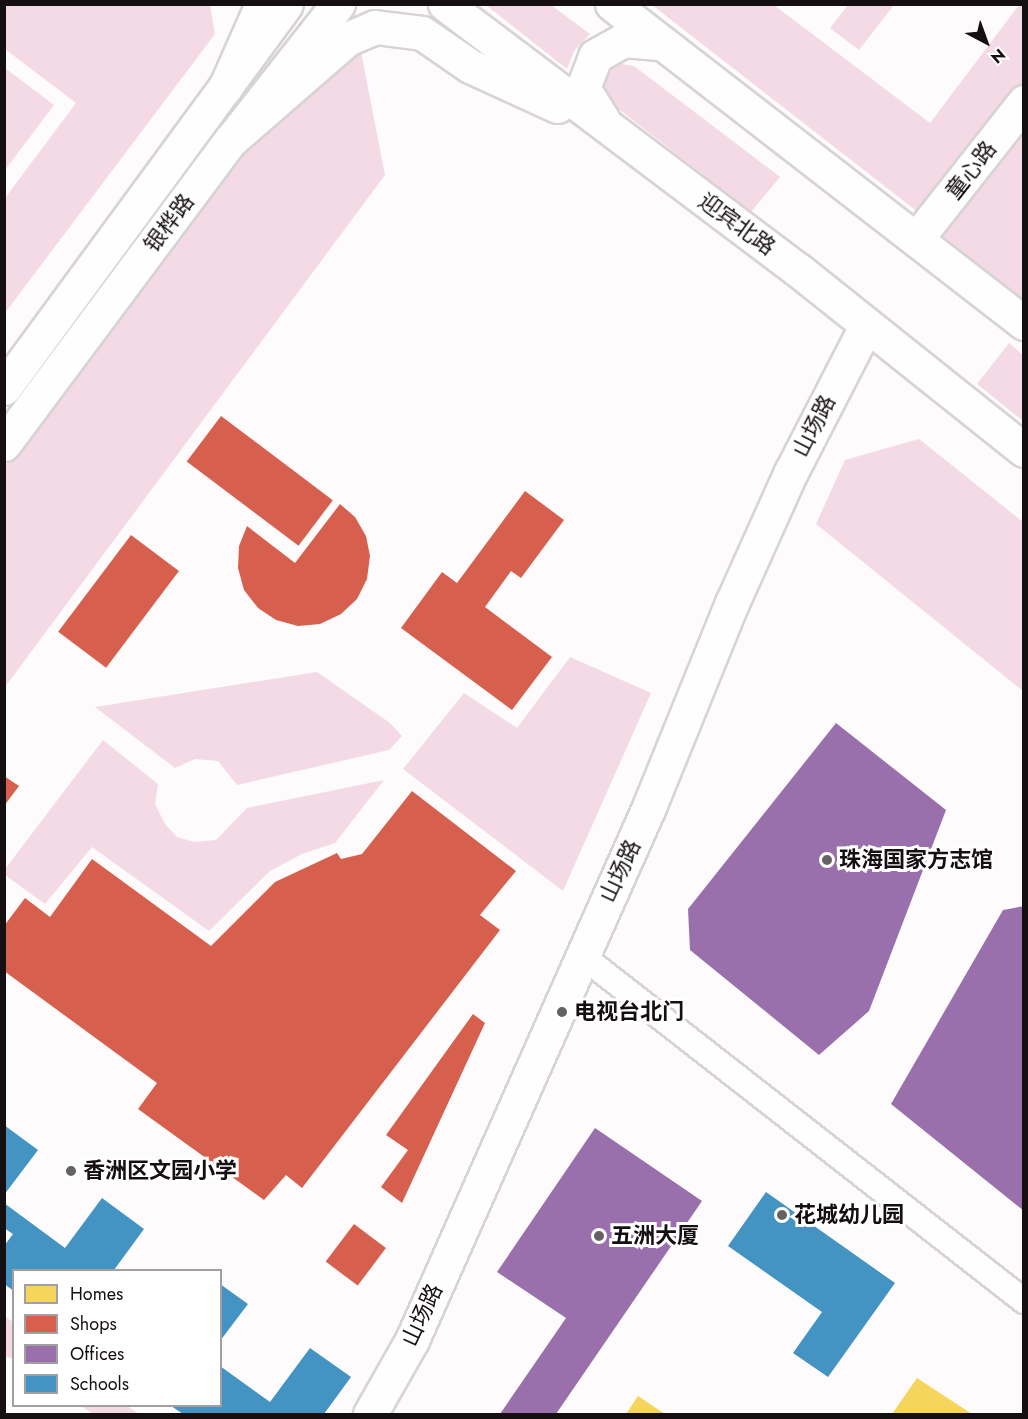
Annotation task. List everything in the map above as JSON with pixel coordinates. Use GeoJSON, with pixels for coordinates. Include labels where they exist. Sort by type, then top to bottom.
{"type":"FeatureCollection","features":[{"type":"Feature","properties":{"kind":"main road"},"geometry":{"type":"LineString","coordinates":[[225,88],[262,4]]}},
{"type":"Feature","properties":{"kind":"main road","name":"银桦路"},"geometry":{"type":"LineString","coordinates":[[4,388],[286,4]]}},
{"type":"Feature","properties":{"kind":"main road","name":"银桦路"},"geometry":{"type":"LineString","coordinates":[[4,444],[231,140],[338,4]]}},
{"type":"Feature","properties":{"kind":"main road","name":"迎宾北路"},"geometry":{"type":"LineString","coordinates":[[445,4],[610,131],[798,269],[1023,450]]}},
{"type":"Feature","properties":{"kind":"main road"},"geometry":{"type":"LineString","coordinates":[[612,4],[918,238],[1023,323]]}},
{"type":"Feature","properties":{"kind":"main road"},"geometry":{"type":"LineString","coordinates":[[627,4],[661,43]]}},
{"type":"Feature","properties":{"kind":"main road"},"geometry":{"type":"LineString","coordinates":[[231,140],[347,39],[375,27],[422,33],[470,66],[610,131]]}},
{"type":"Feature","properties":{"kind":"main road"},"geometry":{"type":"LineString","coordinates":[[610,131],[583,88],[595,56],[624,40],[661,43]]}},
{"type":"Feature","properties":{"kind":"main road","name":"童心路"},"geometry":{"type":"LineString","coordinates":[[918,238],[1023,102]]}},
{"type":"Feature","properties":{"kind":"main road","name":"山场路"},"geometry":{"type":"LineString","coordinates":[[370,1414],[412,1340],[581,955],[650,807],[732,603],[791,472],[866,326]]}},
{"type":"Feature","properties":{"kind":"street"},"geometry":{"type":"LineString","coordinates":[[581,955],[1023,1301]]}},
{"type":"Feature","properties":{"kind":"shaded area"},"geometry":{"type":"Polygon","coordinates":[[[5,4],[210,5],[215,34],[5,313],[5,198],[76,103],[5,49],[5,4]]]}},
{"type":"Feature","properties":{"kind":"shaded area"},"geometry":{"type":"Polygon","coordinates":[[[486,5],[551,5],[590,34],[574,51],[567,69],[486,5]]]}},
{"type":"Feature","properties":{"kind":"shaded area"},"geometry":{"type":"Polygon","coordinates":[[[652,5],[774,5],[930,123],[1019,5],[1023,5],[1023,83],[923,216],[652,5]]]}},
{"type":"Feature","properties":{"kind":"shaded area"},"geometry":{"type":"Polygon","coordinates":[[[848,5],[894,5],[859,50],[830,28],[848,5]]]}},
{"type":"Feature","properties":{"kind":"shaded area"},"geometry":{"type":"Polygon","coordinates":[[[361,52],[385,175],[5,687],[4,467],[240,150],[361,52]]]}},
{"type":"Feature","properties":{"kind":"shaded area"},"geometry":{"type":"Polygon","coordinates":[[[609,62],[634,66],[780,177],[751,212],[603,97],[601,75],[609,62]]]}},
{"type":"Feature","properties":{"kind":"shaded area"},"geometry":{"type":"Polygon","coordinates":[[[5,68],[54,105],[4,170],[5,68]]]}},
{"type":"Feature","properties":{"kind":"shaded area"},"geometry":{"type":"Polygon","coordinates":[[[1023,103],[1023,324],[918,238],[1023,103]]]}},
{"type":"Feature","properties":{"kind":"shaded area"},"geometry":{"type":"Polygon","coordinates":[[[1009,343],[1023,355],[1023,421],[977,384],[1009,343]]]}},
{"type":"Feature","properties":{"kind":"shaded area"},"geometry":{"type":"Polygon","coordinates":[[[919,439],[1023,522],[1023,691],[816,524],[845,460],[919,439]]]}},
{"type":"Feature","properties":{"kind":"shaded area"},"geometry":{"type":"Polygon","coordinates":[[[570,657],[651,693],[563,891],[403,769],[464,693],[517,728],[570,657]]]}},
{"type":"Feature","properties":{"kind":"shaded area"},"geometry":{"type":"Polygon","coordinates":[[[317,672],[390,723],[402,736],[389,750],[237,785],[218,761],[195,759],[175,768],[95,707],[317,672]]]}},
{"type":"Feature","properties":{"kind":"shaded area"},"geometry":{"type":"Polygon","coordinates":[[[103,740],[158,784],[155,804],[165,824],[177,837],[194,842],[216,840],[247,808],[384,780],[335,843],[302,854],[270,871],[209,931],[92,847],[45,904],[5,875],[5,869],[103,740]]]}},
{"type":"Feature","properties":{"kind":"shaded area"},"geometry":{"type":"Polygon","coordinates":[[[4,1316],[12,1321],[12,1359],[5,1356],[4,1316]]]}},
{"type":"Feature","properties":{"kind":"shaded area"},"geometry":{"type":"Polygon","coordinates":[[[82,1407],[128,1407],[139,1414],[93,1414],[82,1407]]]}},
{"type":"Feature","properties":{"kind":"building: Homes"},"geometry":{"type":"Polygon","coordinates":[[[917,1378],[972,1414],[892,1414],[917,1378]]]}},
{"type":"Feature","properties":{"kind":"building: Homes"},"geometry":{"type":"Polygon","coordinates":[[[638,1396],[665,1414],[626,1414],[638,1396]]]}},
{"type":"Feature","properties":{"kind":"building: Shops"},"geometry":{"type":"Polygon","coordinates":[[[221,416],[333,500],[299,546],[187,462],[221,416]]]}},
{"type":"Feature","properties":{"kind":"building: Shops"},"geometry":{"type":"Polygon","coordinates":[[[525,491],[564,520],[521,578],[511,571],[485,607],[552,657],[512,710],[401,628],[442,572],[457,583],[525,491]]]}},
{"type":"Feature","properties":{"kind":"building: Shops"},"geometry":{"type":"Polygon","coordinates":[[[340,504],[355,517],[366,536],[370,556],[367,579],[357,599],[341,614],[320,624],[298,626],[276,620],[258,608],[244,590],[238,568],[239,546],[247,526],[295,563],[340,504]]]}},
{"type":"Feature","properties":{"kind":"building: Shops"},"geometry":{"type":"Polygon","coordinates":[[[131,535],[179,571],[106,668],[58,632],[131,535]]]}},
{"type":"Feature","properties":{"kind":"building: Shops"},"geometry":{"type":"Polygon","coordinates":[[[4,776],[19,786],[4,806],[4,776]]]}},
{"type":"Feature","properties":{"kind":"building: Shops"},"geometry":{"type":"Polygon","coordinates":[[[412,791],[516,871],[480,915],[500,930],[302,1188],[286,1175],[264,1200],[138,1109],[157,1083],[4,971],[4,926],[25,898],[50,917],[92,859],[211,946],[275,882],[337,853],[341,859],[362,854],[412,791]]]}},
{"type":"Feature","properties":{"kind":"building: Shops"},"geometry":{"type":"Polygon","coordinates":[[[473,1014],[485,1023],[402,1203],[381,1187],[408,1150],[386,1135],[473,1014]]]}},
{"type":"Feature","properties":{"kind":"building: Shops"},"geometry":{"type":"Polygon","coordinates":[[[354,1224],[386,1248],[358,1286],[326,1262],[354,1224]]]}},
{"type":"Feature","properties":{"kind":"building: Offices","name":"珠海国家方志馆"},"geometry":{"type":"Polygon","coordinates":[[[836,723],[946,810],[869,1011],[819,1055],[690,950],[688,909],[836,723]]]}},
{"type":"Feature","properties":{"kind":"building: Offices"},"geometry":{"type":"Polygon","coordinates":[[[1024,906],[1024,1211],[891,1104],[1003,910],[1024,906]]]}},
{"type":"Feature","properties":{"kind":"building: Offices","name":"五洲大厦"},"geometry":{"type":"Polygon","coordinates":[[[595,1128],[702,1201],[556,1414],[500,1414],[566,1318],[497,1272],[595,1128]]]}},
{"type":"Feature","properties":{"kind":"building: Schools"},"geometry":{"type":"Polygon","coordinates":[[[4,1125],[38,1150],[4,1195],[4,1125]]]}},
{"type":"Feature","properties":{"kind":"building: Schools"},"geometry":{"type":"Polygon","coordinates":[[[766,1192],[895,1283],[828,1377],[793,1353],[822,1312],[728,1246],[766,1192]]]}},
{"type":"Feature","properties":{"kind":"building: Schools"},"geometry":{"type":"Polygon","coordinates":[[[102,1198],[144,1229],[115,1269],[12,1269],[12,1290],[4,1284],[4,1246],[13,1234],[4,1228],[4,1203],[65,1248],[102,1198]]]}},
{"type":"Feature","properties":{"kind":"building: Schools"},"geometry":{"type":"Polygon","coordinates":[[[222,1285],[248,1304],[222,1338],[222,1285]]]}},
{"type":"Feature","properties":{"kind":"building: Schools"},"geometry":{"type":"Polygon","coordinates":[[[310,1348],[351,1377],[324,1414],[183,1414],[172,1407],[222,1407],[222,1367],[270,1402],[310,1348]]]}},
{"type":"Feature","properties":{"kind":"place","name":"珠海国家方志馆"},"geometry":{"type":"Point","coordinates":[827,860]}},
{"type":"Feature","properties":{"kind":"place","name":"电视台北门"},"geometry":{"type":"Point","coordinates":[562,1012]}},
{"type":"Feature","properties":{"kind":"place","name":"香洲区文园小学"},"geometry":{"type":"Point","coordinates":[71,1171]}},
{"type":"Feature","properties":{"kind":"place","name":"花城幼儿园"},"geometry":{"type":"Point","coordinates":[782,1215]}},
{"type":"Feature","properties":{"kind":"place","name":"五洲大厦"},"geometry":{"type":"Point","coordinates":[599,1236]}}]}
